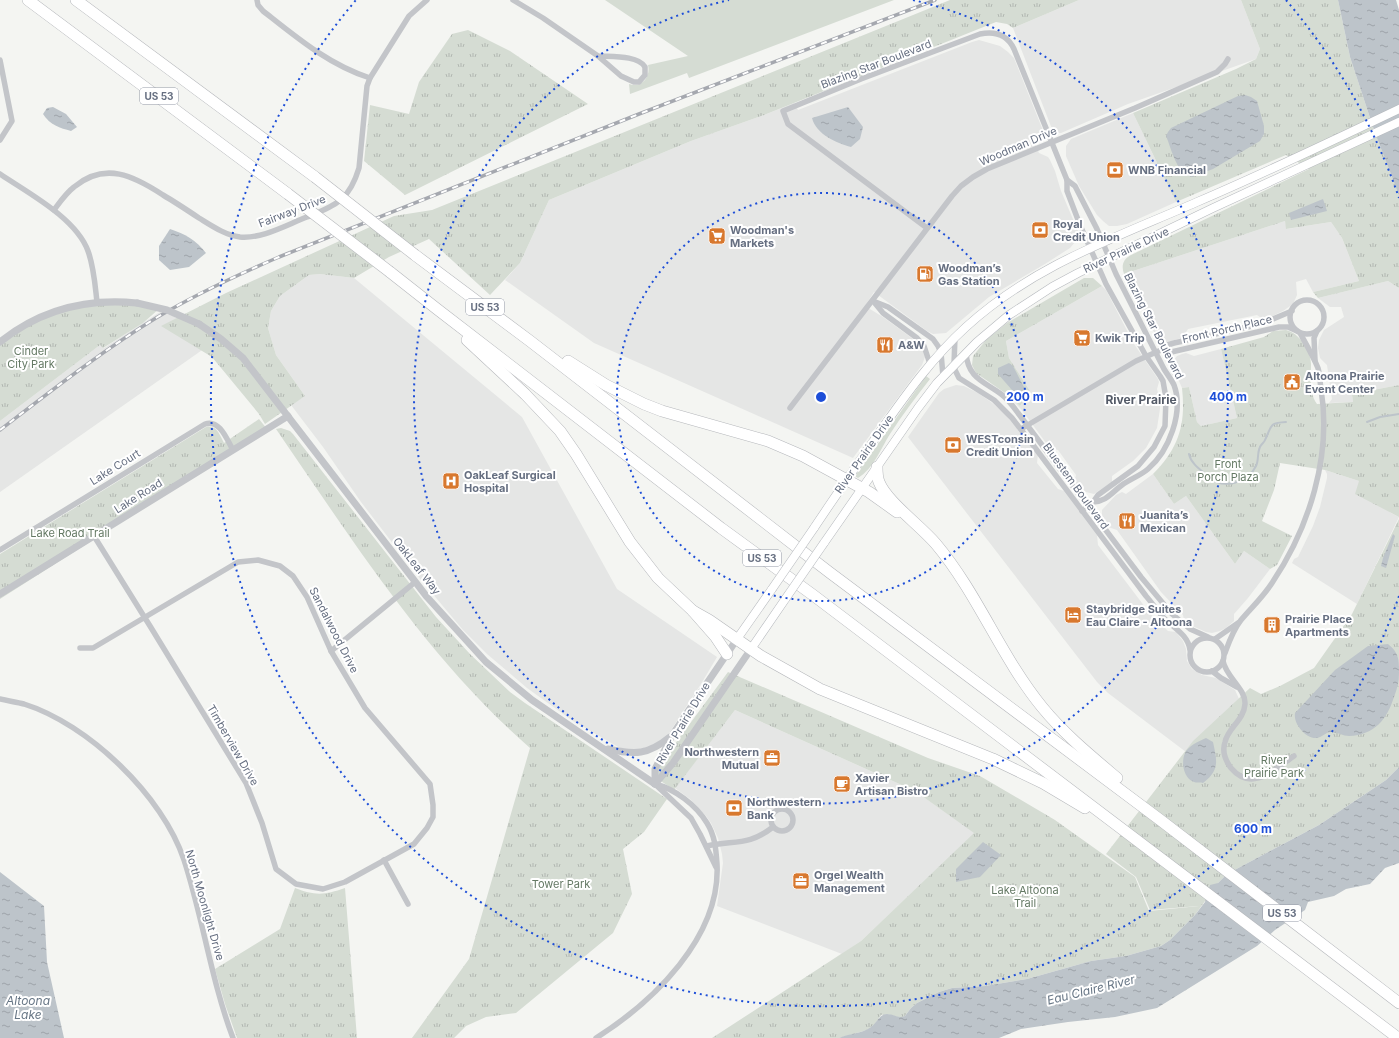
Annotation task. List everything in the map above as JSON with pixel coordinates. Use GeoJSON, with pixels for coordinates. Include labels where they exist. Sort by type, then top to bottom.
{"type":"FeatureCollection","features":[{"type":"Feature","properties":{"kind":"highway","name":"US 53"},"geometry":{"type":"LineString","coordinates":[[28,0],[288,194],[721,528],[813,595],[1398,1038]]}},
{"type":"Feature","properties":{"kind":"highway","name":"US 53"},"geometry":{"type":"LineString","coordinates":[[76,0],[315,177],[829,572],[1163,821],[1399,1003]]}},
{"type":"Feature","properties":{"kind":"highway"},"geometry":{"type":"LineString","coordinates":[[438,309],[465,339],[526,394],[543,412],[576,454],[630,542],[664,585],[693,611],[715,636],[727,654]]}},
{"type":"Feature","properties":{"kind":"highway"},"geometry":{"type":"LineString","coordinates":[[530,341],[570,362],[606,385],[644,404],[662,411],[780,446],[803,456],[847,479],[893,510],[910,519]]}},
{"type":"Feature","properties":{"kind":"highway"},"geometry":{"type":"LineString","coordinates":[[877,467],[877,477],[880,485],[910,519],[930,538],[946,558],[970,594],[1015,669],[1045,711],[1077,744],[1132,791],[1163,821]]}},
{"type":"Feature","properties":{"kind":"highway"},"geometry":{"type":"LineString","coordinates":[[693,611],[709,620],[751,649],[820,690],[951,741],[1019,771],[1043,783],[1137,840]]}},
{"type":"Feature","properties":{"kind":"main road","name":"River Prairie Drive"},"geometry":{"type":"LineString","coordinates":[[737,640],[902,401],[940,353],[955,337],[984,311],[1011,291],[1048,268],[1103,242],[1283,165],[1399,108]]}},
{"type":"Feature","properties":{"kind":"main road","name":"River Prairie Drive"},"geometry":{"type":"LineString","coordinates":[[751,649],[918,408],[954,364],[1000,322],[1052,287],[1097,264],[1399,122]]}},
{"type":"Feature","properties":{"kind":"street"},"geometry":{"type":"LineString","coordinates":[[257,0],[258,5],[263,11],[308,46],[344,67],[370,78]]}},
{"type":"Feature","properties":{"kind":"street","name":"Fairway Drive"},"geometry":{"type":"LineString","coordinates":[[54,210],[65,196],[79,183],[97,175],[107,173],[117,173],[137,179],[215,228],[240,237],[266,233],[331,208],[344,198],[354,182],[358,168],[367,86],[370,78],[409,16],[427,0]]}},
{"type":"Feature","properties":{"kind":"street"},"geometry":{"type":"LineString","coordinates":[[513,0],[598,56],[621,76],[630,81],[639,82],[645,75],[645,67],[640,62],[631,59],[598,56]]}},
{"type":"Feature","properties":{"kind":"street","name":"Blazing Star Boulevard"},"geometry":{"type":"LineString","coordinates":[[927,228],[788,124],[783,111],[860,79],[980,34],[998,33],[1006,38],[1014,48],[1067,180],[1067,191],[1097,264],[1127,324],[1160,376],[1165,390],[1167,406],[1165,426],[1154,447],[1144,461],[1098,495],[1093,502],[1082,510]]}},
{"type":"Feature","properties":{"kind":"street","name":"Woodman Drive"},"geometry":{"type":"LineString","coordinates":[[790,408],[952,196],[973,177],[987,169],[1218,72],[1228,59]]}},
{"type":"Feature","properties":{"kind":"street"},"geometry":{"type":"LineString","coordinates":[[0,60],[12,121],[0,140]]}},
{"type":"Feature","properties":{"kind":"street"},"geometry":{"type":"LineString","coordinates":[[0,174],[54,210],[70,223],[84,239],[93,266],[97,302]]}},
{"type":"Feature","properties":{"kind":"street","name":"Blazing Star Boulevard"},"geometry":{"type":"LineString","coordinates":[[1067,180],[1075,186],[1103,242],[1116,274],[1159,351],[1175,390],[1176,413],[1172,435],[1165,448],[1149,468],[1143,473],[1123,485],[1102,501],[1093,502]]}},
{"type":"Feature","properties":{"kind":"street","name":"OakLeaf Way"},"geometry":{"type":"LineString","coordinates":[[0,342],[17,330],[43,316],[66,308],[97,302],[114,301],[137,303],[167,310],[199,324],[221,339],[243,358],[415,582],[486,662],[532,700],[655,784]]}},
{"type":"Feature","properties":{"kind":"street"},"geometry":{"type":"LineString","coordinates":[[873,301],[888,307],[933,339],[938,346],[940,353],[943,376]]}},
{"type":"Feature","properties":{"kind":"street"},"geometry":{"type":"LineString","coordinates":[[873,301],[883,313],[917,338],[924,346],[930,364]]}},
{"type":"Feature","properties":{"kind":"street","name":"Front Porch Place"},"geometry":{"type":"LineString","coordinates":[[1021,429],[1118,371],[1146,356],[1159,351],[1164,346],[1169,344],[1255,326],[1292,311],[1295,306],[1303,301],[1312,301],[1316,303],[1320,306],[1324,315],[1322,325],[1317,331],[1309,334],[1299,332],[1288,327],[1279,327],[1167,353],[1159,351]]}},
{"type":"Feature","properties":{"kind":"street"},"geometry":{"type":"LineString","coordinates":[[1212,671],[1221,666],[1230,638],[1240,621],[1265,593],[1284,563],[1300,530],[1313,493],[1320,462],[1324,416],[1318,369],[1299,332],[1291,322],[1292,311]]}},
{"type":"Feature","properties":{"kind":"street"},"geometry":{"type":"LineString","coordinates":[[1315,362],[1314,338],[1317,331]]}},
{"type":"Feature","properties":{"kind":"street"},"geometry":{"type":"LineString","coordinates":[[954,364],[955,337]]}},
{"type":"Feature","properties":{"kind":"street","name":"Bluestem Boulevard"},"geometry":{"type":"LineString","coordinates":[[966,353],[968,367],[974,376],[1002,395],[1028,425],[1141,577],[1172,614],[1190,629],[1215,639]]}},
{"type":"Feature","properties":{"kind":"street","name":"Bluestem Boulevard"},"geometry":{"type":"LineString","coordinates":[[954,364],[956,374],[959,378],[994,400],[1021,429],[1162,616],[1182,634],[1190,646],[1190,655],[1193,665],[1202,671],[1212,671],[1238,688]]}},
{"type":"Feature","properties":{"kind":"street","name":"Lake Road"},"geometry":{"type":"LineString","coordinates":[[0,594],[288,416]]}},
{"type":"Feature","properties":{"kind":"street","name":"Lake Court"},"geometry":{"type":"LineString","coordinates":[[0,550],[205,424],[211,423],[217,425],[233,450]]}},
{"type":"Feature","properties":{"kind":"street","name":"Timberview Drive"},"geometry":{"type":"LineString","coordinates":[[94,536],[246,783],[262,823],[276,869],[296,884],[323,889],[344,882],[384,860]]}},
{"type":"Feature","properties":{"kind":"street","name":"Sandalwood Drive"},"geometry":{"type":"LineString","coordinates":[[80,648],[93,648],[238,562],[258,560],[280,566],[293,576],[307,597],[332,651],[365,708],[430,784],[433,805],[432,817],[427,828],[414,844],[384,860]]}},
{"type":"Feature","properties":{"kind":"street"},"geometry":{"type":"LineString","coordinates":[[332,651],[415,582]]}},
{"type":"Feature","properties":{"kind":"street"},"geometry":{"type":"LineString","coordinates":[[1224,653],[1220,642],[1215,639],[1240,621]]}},
{"type":"Feature","properties":{"kind":"street"},"geometry":{"type":"LineString","coordinates":[[1190,650],[1197,640],[1208,637]]}},
{"type":"Feature","properties":{"kind":"street","name":"River Prairie Drive"},"geometry":{"type":"LineString","coordinates":[[655,784],[655,769],[673,734],[737,640]]}},
{"type":"Feature","properties":{"kind":"street","name":"River Prairie Drive"},"geometry":{"type":"LineString","coordinates":[[655,784],[672,763],[751,649]]}},
{"type":"Feature","properties":{"kind":"street"},"geometry":{"type":"LineString","coordinates":[[1223,661],[1227,672],[1245,700],[1244,711],[1241,718],[1227,736],[1224,745],[1225,758],[1232,769],[1244,778],[1257,779],[1294,756]]}},
{"type":"Feature","properties":{"kind":"street","name":"North Moonlight Drive"},"geometry":{"type":"LineString","coordinates":[[0,699],[24,704],[41,711],[78,731],[116,761],[138,785],[160,813],[184,859],[224,1011],[233,1038]]}},
{"type":"Feature","properties":{"kind":"street"},"geometry":{"type":"LineString","coordinates":[[604,748],[626,753],[646,751],[664,742],[673,734]]}},
{"type":"Feature","properties":{"kind":"street"},"geometry":{"type":"LineString","coordinates":[[596,1038],[624,1020],[664,982],[684,957],[708,917],[715,896],[718,871],[716,844],[711,828],[702,815],[668,788],[655,784]]}},
{"type":"Feature","properties":{"kind":"street"},"geometry":{"type":"LineString","coordinates":[[655,784],[691,818],[707,846],[718,871]]}},
{"type":"Feature","properties":{"kind":"street"},"geometry":{"type":"LineString","coordinates":[[707,846],[748,841],[765,833],[773,827]]}},
{"type":"Feature","properties":{"kind":"street"},"geometry":{"type":"LineString","coordinates":[[384,860],[408,904]]}},
{"type":"Feature","properties":{"kind":"shaded area"},"geometry":{"type":"Polygon","coordinates":[[[1079,0],[1241,0],[1260,49],[1256,59],[1128,104],[1058,133],[1052,129],[1013,28],[1079,0]]]}},
{"type":"Feature","properties":{"kind":"shaded area"},"geometry":{"type":"Polygon","coordinates":[[[979,40],[1000,46],[1014,58],[1044,133],[1042,139],[1035,143],[1039,153],[1048,157],[1055,171],[1061,191],[1078,231],[1076,241],[1070,248],[989,297],[946,333],[933,334],[927,331],[874,292],[865,306],[920,344],[925,353],[925,357],[922,365],[853,458],[594,343],[505,280],[520,263],[549,200],[691,141],[794,103],[798,110],[979,40]]]}},
{"type":"Feature","properties":{"kind":"shaded area"},"geometry":{"type":"Polygon","coordinates":[[[1133,113],[1176,202],[1127,224],[1109,226],[1097,215],[1079,186],[1066,156],[1066,146],[1071,139],[1133,113]]]}},
{"type":"Feature","properties":{"kind":"shaded area"},"geometry":{"type":"Polygon","coordinates":[[[1285,221],[1287,229],[1331,222],[1342,238],[1359,281],[1313,292],[1306,279],[1296,282],[1297,295],[1293,304],[1283,311],[1264,320],[1257,315],[1188,329],[1182,338],[1167,342],[1159,339],[1124,274],[1285,221]]]}},
{"type":"Feature","properties":{"kind":"shaded area"},"geometry":{"type":"Polygon","coordinates":[[[320,274],[354,278],[522,417],[617,589],[717,657],[667,736],[651,746],[636,750],[620,748],[573,721],[527,688],[487,654],[463,630],[421,580],[361,502],[323,447],[291,405],[305,396],[276,355],[268,328],[271,311],[280,296],[309,275],[320,274]]]}},
{"type":"Feature","properties":{"kind":"shaded area"},"geometry":{"type":"Polygon","coordinates":[[[1388,281],[1399,288],[1399,385],[1352,394],[1353,402],[1329,403],[1332,399],[1327,365],[1320,358],[1318,348],[1319,340],[1324,330],[1344,317],[1341,307],[1330,307],[1318,298],[1388,281]]]}},
{"type":"Feature","properties":{"kind":"shaded area"},"geometry":{"type":"Polygon","coordinates":[[[1102,286],[1106,290],[1134,344],[1158,379],[1159,382],[1157,389],[1160,409],[1157,428],[1146,448],[1133,461],[1112,476],[1112,482],[1094,494],[1086,492],[1076,484],[1076,475],[1058,450],[1049,447],[1021,409],[1005,393],[1020,406],[1030,391],[1009,358],[1006,341],[1102,286]]]}},
{"type":"Feature","properties":{"kind":"shaded area"},"geometry":{"type":"Polygon","coordinates":[[[160,312],[173,316],[215,341],[0,492],[0,421],[100,345],[104,348],[160,312]]]}},
{"type":"Feature","properties":{"kind":"shaded area"},"geometry":{"type":"Polygon","coordinates":[[[1221,349],[1237,418],[1201,426],[1197,422],[1189,387],[1182,388],[1179,381],[1171,374],[1171,364],[1177,356],[1182,354],[1186,353],[1194,356],[1221,349]]]}},
{"type":"Feature","properties":{"kind":"shaded area"},"geometry":{"type":"Polygon","coordinates":[[[956,385],[964,386],[978,393],[1005,414],[1038,454],[1037,463],[1058,489],[1064,491],[1097,535],[1098,545],[1145,607],[1168,631],[1176,632],[1183,641],[1186,649],[1187,661],[1192,669],[1202,675],[1216,678],[1235,690],[1239,699],[1194,741],[1186,752],[1108,693],[1097,682],[908,437],[939,393],[944,389],[956,385]]]}},
{"type":"Feature","properties":{"kind":"shaded area"},"geometry":{"type":"Polygon","coordinates":[[[1325,470],[1359,481],[1391,513],[1399,517],[1357,604],[1292,563],[1294,559],[1298,557],[1313,526],[1320,507],[1327,478],[1325,470]]]}},
{"type":"Feature","properties":{"kind":"shaded area"},"geometry":{"type":"Polygon","coordinates":[[[1153,474],[1174,504],[1186,496],[1235,564],[1244,551],[1270,569],[1234,614],[1234,621],[1220,631],[1212,633],[1206,632],[1190,625],[1184,620],[1183,615],[1161,592],[1117,530],[1108,527],[1102,519],[1102,510],[1116,495],[1122,492],[1126,494],[1153,474]]]}},
{"type":"Feature","properties":{"kind":"shaded area"},"geometry":{"type":"Polygon","coordinates":[[[735,710],[915,791],[975,833],[861,941],[842,954],[717,906],[723,863],[718,838],[706,816],[690,799],[675,788],[735,710]]]}},
{"type":"Feature","properties":{"kind":"green space"},"geometry":{"type":"Polygon","coordinates":[[[605,0],[894,0],[689,78],[687,73],[630,94],[629,84],[638,85],[642,83],[647,77],[649,69],[648,65],[688,56],[605,0]]]}},
{"type":"Feature","properties":{"kind":"green space"},"geometry":{"type":"Polygon","coordinates":[[[950,0],[1079,0],[1013,28],[1007,24],[996,22],[764,115],[691,141],[549,200],[520,263],[490,295],[429,239],[389,257],[354,278],[320,274],[309,275],[280,296],[271,311],[268,328],[276,355],[305,396],[265,424],[259,414],[212,357],[161,326],[226,293],[394,216],[432,210],[950,0]]]}},
{"type":"Feature","properties":{"kind":"green space"},"geometry":{"type":"Polygon","coordinates":[[[1241,0],[1338,0],[1350,57],[1375,133],[1399,191],[1399,288],[1388,281],[1318,298],[1313,292],[1359,281],[1342,238],[1331,222],[1286,229],[1285,221],[1124,274],[1123,263],[1131,255],[1309,169],[1286,155],[1176,202],[1133,113],[1256,59],[1260,49],[1241,0]]]}},
{"type":"Feature","properties":{"kind":"green space"},"geometry":{"type":"Polygon","coordinates":[[[468,30],[510,51],[588,104],[405,195],[364,161],[370,105],[409,114],[419,82],[452,34],[468,30]]]}},
{"type":"Feature","properties":{"kind":"green space"},"geometry":{"type":"Polygon","coordinates":[[[1084,278],[1093,278],[1102,286],[1006,341],[1009,358],[1030,391],[1020,406],[1005,393],[976,373],[972,365],[973,356],[986,340],[1007,323],[1084,278]]]}},
{"type":"Feature","properties":{"kind":"green space","name":"Cinder City Park"},"geometry":{"type":"Polygon","coordinates":[[[97,302],[160,308],[143,323],[103,348],[100,345],[0,421],[0,343],[47,314],[97,302]]]}},
{"type":"Feature","properties":{"kind":"green space","name":"Front Porch Plaza"},"geometry":{"type":"Polygon","coordinates":[[[1286,330],[1300,338],[1307,348],[1311,364],[1312,390],[1314,400],[1317,404],[1353,402],[1352,394],[1399,385],[1399,517],[1355,494],[1359,481],[1325,470],[1280,463],[1274,490],[1262,521],[1292,536],[1277,565],[1270,569],[1244,551],[1235,564],[1186,496],[1174,504],[1153,474],[1169,455],[1179,435],[1183,413],[1182,388],[1189,387],[1197,422],[1201,426],[1237,418],[1221,349],[1264,337],[1273,331],[1286,330]]]}},
{"type":"Feature","properties":{"kind":"green space"},"geometry":{"type":"Polygon","coordinates":[[[926,376],[930,379],[890,434],[873,464],[858,478],[855,476],[926,376]]]}},
{"type":"Feature","properties":{"kind":"green space","name":"Lake Road Trail"},"geometry":{"type":"Polygon","coordinates":[[[259,419],[267,429],[0,599],[0,554],[206,427],[209,426],[215,429],[224,443],[259,419]]]}},
{"type":"Feature","properties":{"kind":"green space","name":"Tower Park"},"geometry":{"type":"Polygon","coordinates":[[[281,428],[290,431],[293,434],[436,617],[470,654],[510,692],[667,799],[644,832],[623,849],[632,894],[613,933],[516,1013],[486,1017],[466,1026],[454,1038],[412,1038],[469,959],[530,748],[493,713],[458,676],[393,597],[276,429],[281,428]]]}},
{"type":"Feature","properties":{"kind":"green space"},"geometry":{"type":"Polygon","coordinates":[[[1399,519],[1399,767],[1386,780],[1319,825],[1227,874],[1218,883],[1195,915],[1170,940],[1161,946],[1126,956],[1091,961],[1027,979],[985,986],[952,988],[939,992],[917,1003],[905,1016],[900,1018],[888,1014],[881,1015],[874,1025],[867,1030],[839,1038],[712,1038],[861,941],[974,833],[915,791],[735,710],[674,790],[652,775],[728,672],[928,758],[980,776],[1055,820],[1135,877],[1149,911],[1199,906],[1150,910],[1136,877],[1106,854],[1193,741],[1250,688],[1261,694],[1314,668],[1352,614],[1399,519]]]}},
{"type":"Feature","properties":{"kind":"green space"},"geometry":{"type":"Polygon","coordinates":[[[295,888],[320,894],[345,888],[357,1038],[237,1038],[215,969],[280,929],[295,888]]]}},
{"type":"Feature","properties":{"kind":"water"},"geometry":{"type":"Polygon","coordinates":[[[1338,0],[1396,0],[1399,10],[1399,195],[1375,133],[1350,57],[1338,0]]]}},
{"type":"Feature","properties":{"kind":"water"},"geometry":{"type":"Polygon","coordinates":[[[1245,95],[1257,101],[1264,126],[1264,134],[1260,141],[1213,169],[1192,177],[1187,175],[1178,166],[1175,160],[1166,136],[1168,132],[1171,128],[1238,96],[1245,95]]]}},
{"type":"Feature","properties":{"kind":"water"},"geometry":{"type":"Polygon","coordinates":[[[53,107],[66,114],[77,127],[71,131],[59,127],[49,121],[43,114],[47,108],[53,107]]]}},
{"type":"Feature","properties":{"kind":"water"},"geometry":{"type":"Polygon","coordinates":[[[848,107],[863,127],[860,139],[851,147],[827,137],[814,124],[812,118],[848,107]]]}},
{"type":"Feature","properties":{"kind":"water"},"geometry":{"type":"Polygon","coordinates":[[[1323,199],[1327,211],[1291,220],[1289,213],[1323,199]]]}},
{"type":"Feature","properties":{"kind":"water"},"geometry":{"type":"Polygon","coordinates":[[[170,229],[190,238],[206,253],[189,267],[170,270],[159,260],[159,246],[170,229]]]}},
{"type":"Feature","properties":{"kind":"water"},"geometry":{"type":"Polygon","coordinates":[[[1009,363],[1013,366],[1026,391],[1023,398],[1012,390],[998,374],[998,368],[1009,363]]]}},
{"type":"Feature","properties":{"kind":"water"},"geometry":{"type":"Polygon","coordinates":[[[1393,534],[1395,536],[1386,568],[1381,566],[1393,534]]]}},
{"type":"Feature","properties":{"kind":"water"},"geometry":{"type":"Polygon","coordinates":[[[1388,644],[1398,657],[1399,679],[1388,712],[1379,724],[1366,733],[1349,736],[1331,732],[1317,738],[1313,738],[1301,730],[1296,722],[1295,713],[1335,670],[1368,646],[1388,644]]]}},
{"type":"Feature","properties":{"kind":"water"},"geometry":{"type":"Polygon","coordinates":[[[1206,738],[1213,742],[1216,755],[1215,769],[1203,783],[1195,782],[1190,780],[1185,773],[1183,761],[1185,753],[1191,746],[1206,738]]]}},
{"type":"Feature","properties":{"kind":"water","name":"Eau Claire River"},"geometry":{"type":"Polygon","coordinates":[[[1399,767],[1399,863],[1385,868],[1370,884],[1346,889],[1334,896],[1308,902],[1305,910],[1275,930],[1257,946],[1157,1008],[1115,1017],[1021,1029],[999,1038],[839,1038],[867,1029],[884,1014],[900,1017],[905,1016],[917,1003],[939,992],[952,988],[985,986],[1027,979],[1091,961],[1126,956],[1161,946],[1170,940],[1195,915],[1205,902],[1210,885],[1218,883],[1227,874],[1319,825],[1386,780],[1399,767]]]}},
{"type":"Feature","properties":{"kind":"water"},"geometry":{"type":"Polygon","coordinates":[[[983,842],[1001,855],[980,877],[956,882],[956,869],[983,842]]]}},
{"type":"Feature","properties":{"kind":"water","name":"Altoona Lake"},"geometry":{"type":"Polygon","coordinates":[[[0,872],[44,906],[47,962],[64,1038],[0,1038],[0,872]]]}},
{"type":"Feature","properties":{"kind":"waterway"},"geometry":{"type":"LineString","coordinates":[[1367,422],[1380,417],[1399,414]]}},
{"type":"Feature","properties":{"kind":"waterway"},"geometry":{"type":"LineString","coordinates":[[1189,454],[1190,458],[1197,467],[1215,481],[1228,484],[1235,483],[1247,477],[1256,466],[1260,447],[1265,441],[1271,426],[1276,423],[1286,422]]}},
{"type":"Feature","properties":{"kind":"railway"},"geometry":{"type":"LineString","coordinates":[[0,430],[116,344],[156,318],[232,278],[279,257],[639,114],[935,0]]}},
{"type":"Feature","properties":{"kind":"place","name":"WNB Financial"},"geometry":{"type":"Point","coordinates":[1115,170]}},
{"type":"Feature","properties":{"kind":"place","name":"Royal Credit Union"},"geometry":{"type":"Point","coordinates":[1040,230]}},
{"type":"Feature","properties":{"kind":"place","name":"Woodman's Markets"},"geometry":{"type":"Point","coordinates":[717,236]}},
{"type":"Feature","properties":{"kind":"place","name":"Woodman’s Gas Station"},"geometry":{"type":"Point","coordinates":[925,274]}},
{"type":"Feature","properties":{"kind":"place","name":"Kwik Trip"},"geometry":{"type":"Point","coordinates":[1082,338]}},
{"type":"Feature","properties":{"kind":"place","name":"A&W"},"geometry":{"type":"Point","coordinates":[885,345]}},
{"type":"Feature","properties":{"kind":"place","name":"Altoona Prairie Event Center"},"geometry":{"type":"Point","coordinates":[1292,382]}},
{"type":"Feature","properties":{"kind":"place","name":"WESTconsin Credit Union"},"geometry":{"type":"Point","coordinates":[953,445]}},
{"type":"Feature","properties":{"kind":"place","name":"OakLeaf Surgical Hospital"},"geometry":{"type":"Point","coordinates":[451,481]}},
{"type":"Feature","properties":{"kind":"place","name":"Juanita’s Mexican"},"geometry":{"type":"Point","coordinates":[1127,521]}},
{"type":"Feature","properties":{"kind":"place","name":"Staybridge Suites Eau Claire - Altoona"},"geometry":{"type":"Point","coordinates":[1073,615]}},
{"type":"Feature","properties":{"kind":"place","name":"Prairie Place Apartments"},"geometry":{"type":"Point","coordinates":[1272,625]}},
{"type":"Feature","properties":{"kind":"place","name":"Northwestern Mutual"},"geometry":{"type":"Point","coordinates":[772,758]}},
{"type":"Feature","properties":{"kind":"place","name":"Xavier Artisan Bistro"},"geometry":{"type":"Point","coordinates":[842,784]}},
{"type":"Feature","properties":{"kind":"place","name":"Northwestern Bank"},"geometry":{"type":"Point","coordinates":[734,808]}},
{"type":"Feature","properties":{"kind":"place","name":"Orgel Wealth Management"},"geometry":{"type":"Point","coordinates":[801,881]}},
{"type":"Feature","properties":{"kind":"district","name":"River Prairie"},"geometry":{"type":"Point","coordinates":[1141,400]}},
{"type":"Feature","properties":{"kind":"park label","name":"River Prairie Park"},"geometry":{"type":"Point","coordinates":[1274,766]}},
{"type":"Feature","properties":{"kind":"park label","name":"Lake Altoona Trail"},"geometry":{"type":"Point","coordinates":[1025,896]}}]}
